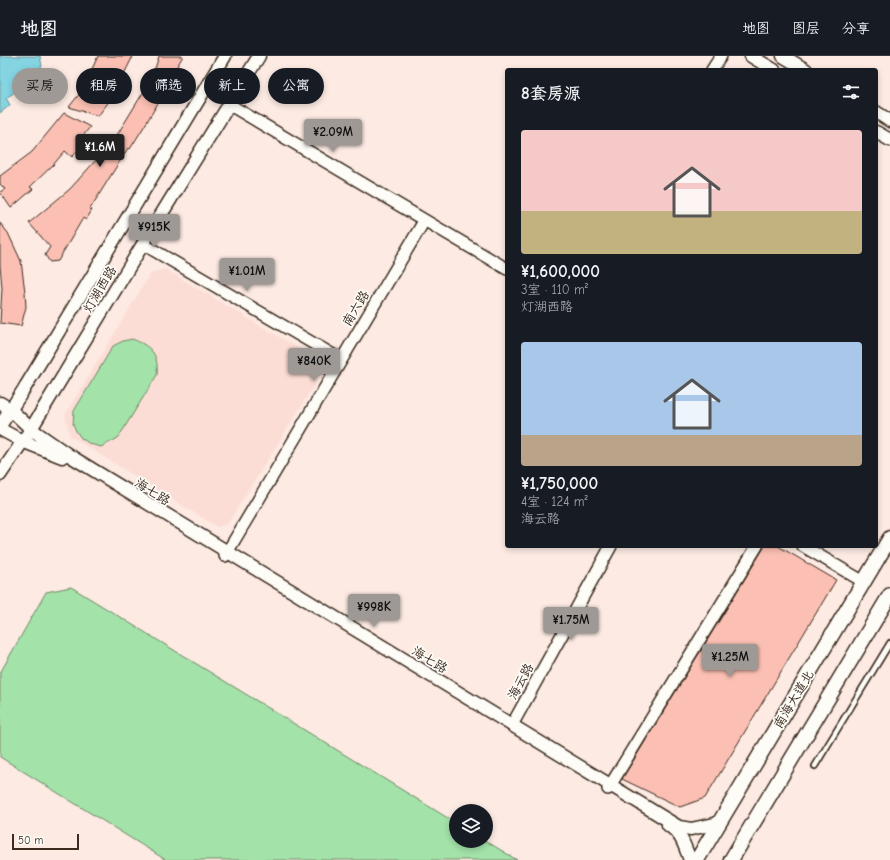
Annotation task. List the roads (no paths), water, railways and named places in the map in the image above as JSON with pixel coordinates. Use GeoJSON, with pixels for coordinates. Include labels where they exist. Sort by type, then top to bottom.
{"type":"FeatureCollection","features":[{"type":"Feature","properties":{"kind":"highway","name":"南海大道北"},"geometry":{"type":"LineString","coordinates":[[697,860],[890,538]]}},
{"type":"Feature","properties":{"kind":"highway"},"geometry":{"type":"LineString","coordinates":[[732,860],[890,596]]}},
{"type":"Feature","properties":{"kind":"main road","name":"灯湖西路"},"geometry":{"type":"LineString","coordinates":[[0,427],[5,406],[24,389],[225,56]]}},
{"type":"Feature","properties":{"kind":"main road","name":"灯湖西路"},"geometry":{"type":"LineString","coordinates":[[0,475],[31,429],[259,56]]}},
{"type":"Feature","properties":{"kind":"main road"},"geometry":{"type":"LineString","coordinates":[[751,56],[771,68]]}},
{"type":"Feature","properties":{"kind":"main road"},"geometry":{"type":"LineString","coordinates":[[783,56],[803,68]]}},
{"type":"Feature","properties":{"kind":"main road"},"geometry":{"type":"LineString","coordinates":[[878,113],[890,121]]}},
{"type":"Feature","properties":{"kind":"main road"},"geometry":{"type":"LineString","coordinates":[[878,133],[890,140]]}},
{"type":"Feature","properties":{"kind":"main road","name":"海七路"},"geometry":{"type":"LineString","coordinates":[[5,406],[31,429],[67,454],[226,555],[609,787],[678,827],[691,829],[719,823]]}},
{"type":"Feature","properties":{"kind":"main road","name":"海七路"},"geometry":{"type":"LineString","coordinates":[[0,427],[22,441],[62,457],[512,725],[675,830],[683,840],[690,860]]}},
{"type":"Feature","properties":{"kind":"street"},"geometry":{"type":"LineString","coordinates":[[713,68],[721,56]]}},
{"type":"Feature","properties":{"kind":"street"},"geometry":{"type":"LineString","coordinates":[[230,105],[505,268]]}},
{"type":"Feature","properties":{"kind":"street","name":"南六路"},"geometry":{"type":"LineString","coordinates":[[226,555],[340,359],[424,220]]}},
{"type":"Feature","properties":{"kind":"street"},"geometry":{"type":"LineString","coordinates":[[143,244],[340,359]]}},
{"type":"Feature","properties":{"kind":"street","name":"海云路"},"geometry":{"type":"LineString","coordinates":[[512,725],[610,548]]}},
{"type":"Feature","properties":{"kind":"street"},"geometry":{"type":"LineString","coordinates":[[609,787],[756,548]]}},
{"type":"Feature","properties":{"kind":"street"},"geometry":{"type":"LineString","coordinates":[[806,548],[864,582]]}},
{"type":"Feature","properties":{"kind":"lane"},"geometry":{"type":"LineString","coordinates":[[815,766],[890,643]]}},
{"type":"Feature","properties":{"kind":"water"},"geometry":{"type":"Polygon","coordinates":[[[0,56],[40,56],[42,66],[40,68],[12,68],[12,94],[6,98],[10,105],[0,113],[0,56]]]}}]}
